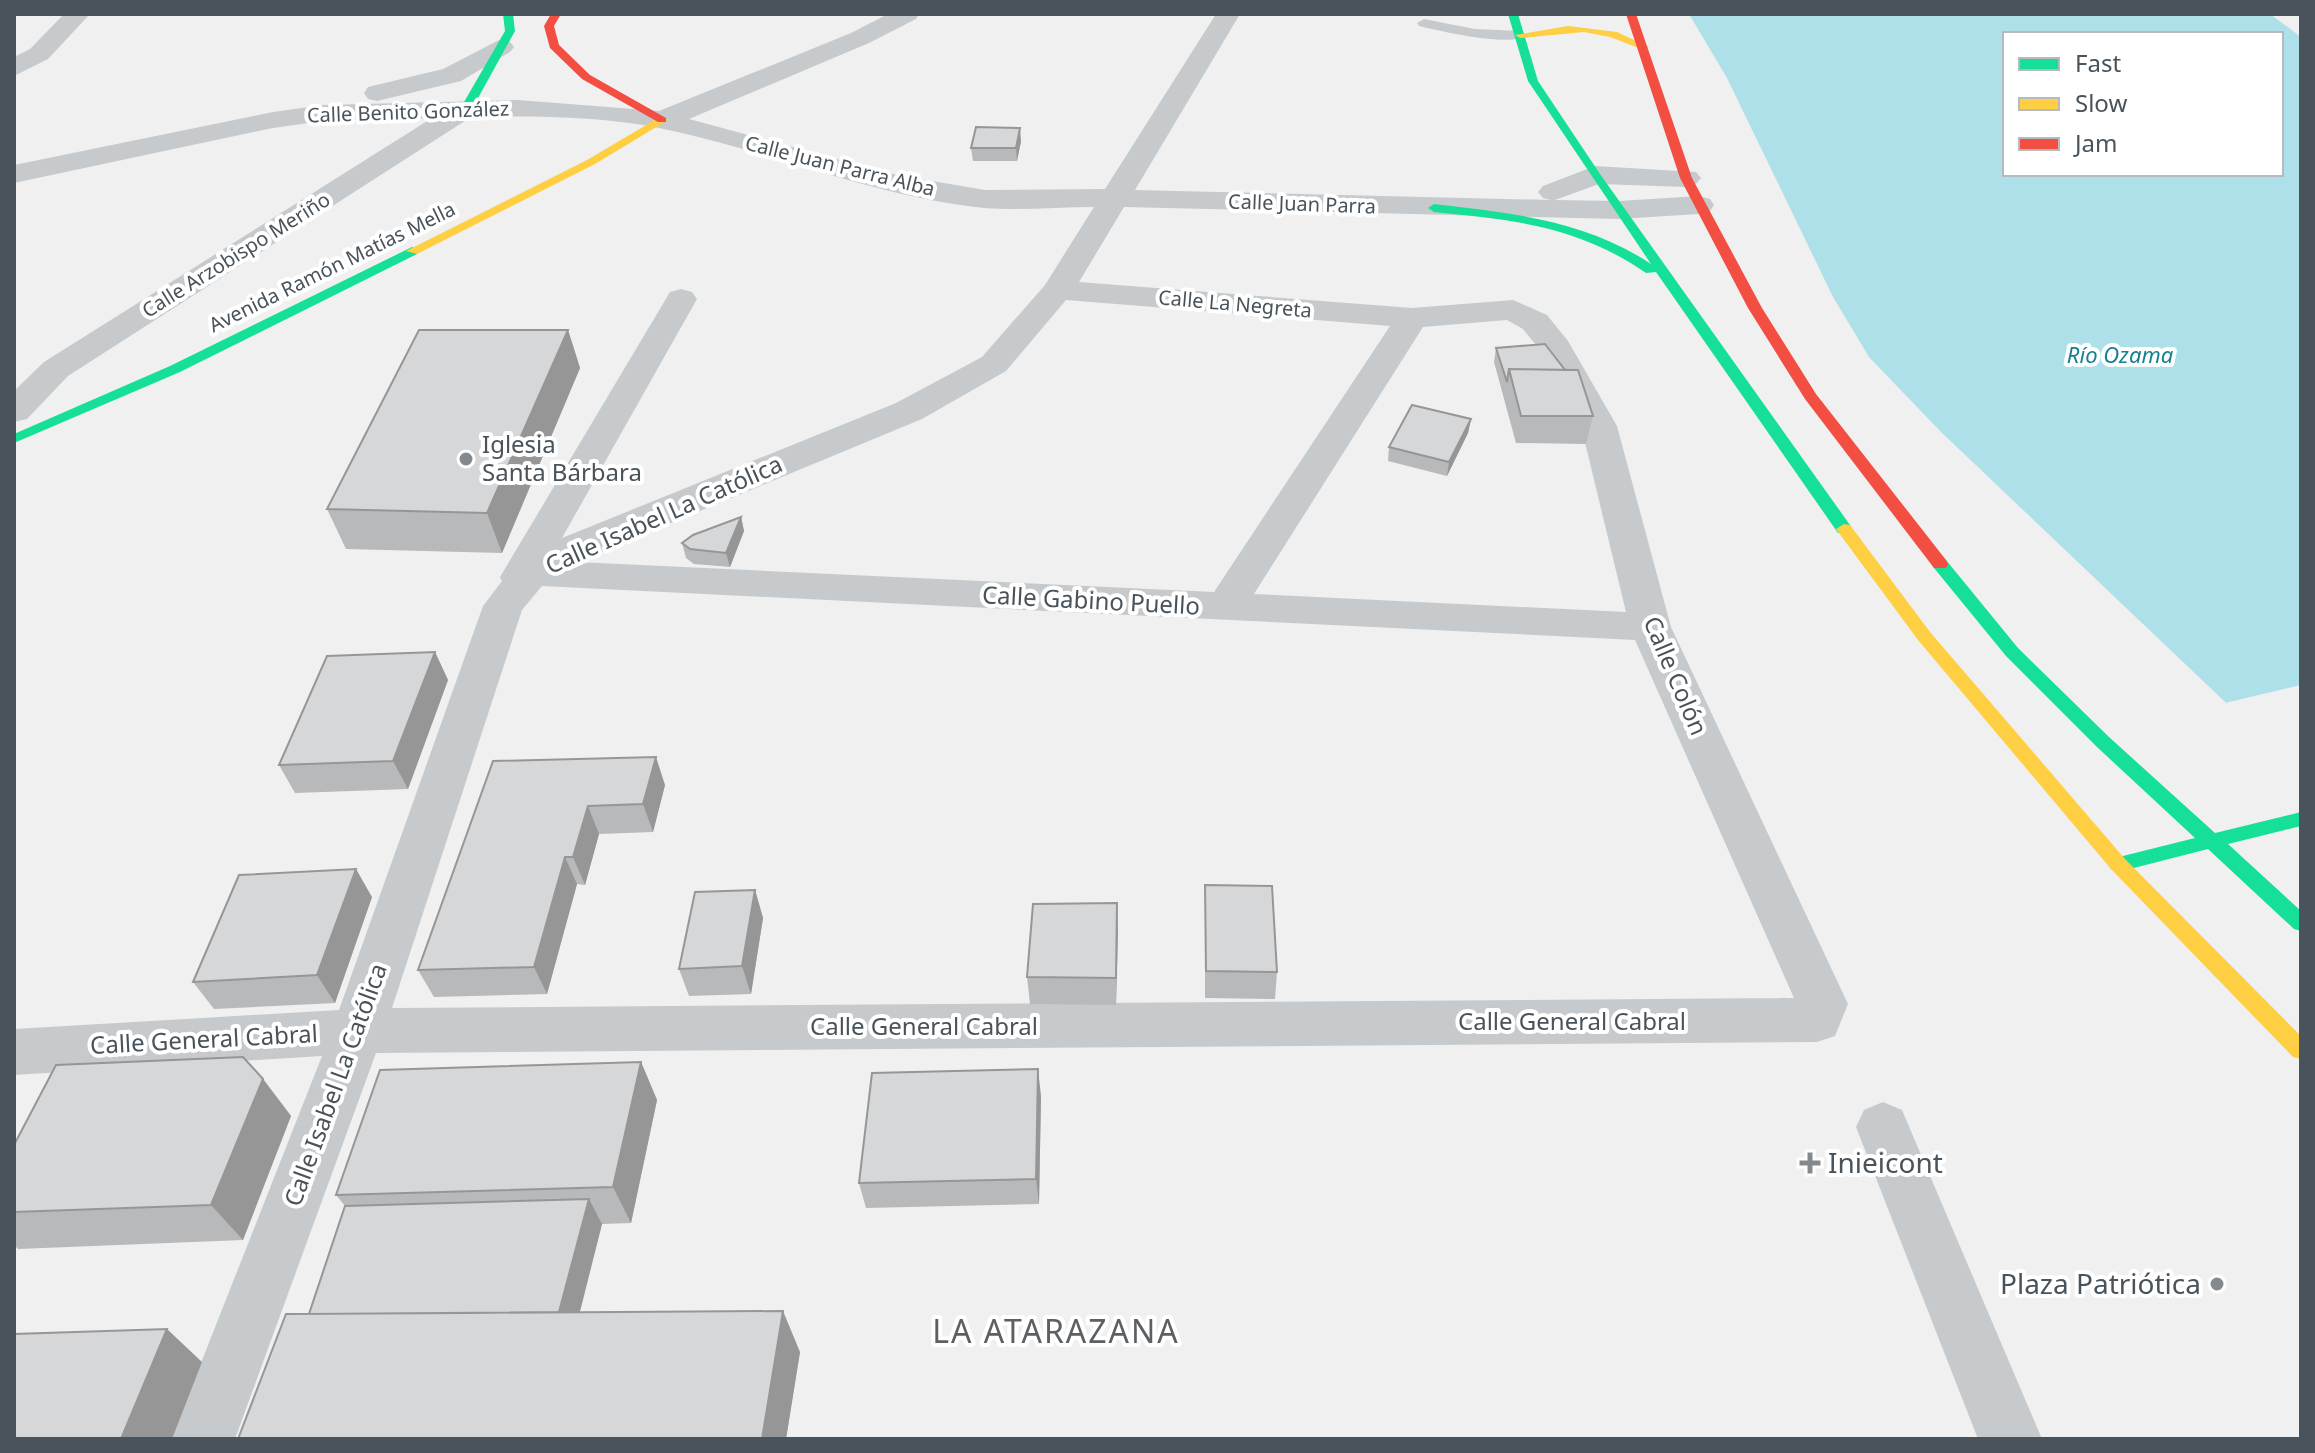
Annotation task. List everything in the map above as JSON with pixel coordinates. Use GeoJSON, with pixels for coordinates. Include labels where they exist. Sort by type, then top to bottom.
{"type":"FeatureCollection","features":[{"type":"Feature","properties":{"kind":"main road"},"geometry":{"type":"LineString","coordinates":[[466,109],[510,31],[508,14]]}},
{"type":"Feature","properties":{"kind":"main road"},"geometry":{"type":"LineString","coordinates":[[556,14],[549,26],[559,53],[586,77],[662,120]]}},
{"type":"Feature","properties":{"kind":"main road"},"geometry":{"type":"LineString","coordinates":[[1513,14],[1533,81],[1595,175],[1825,503],[1924,636],[2118,864],[2301,1050]]}},
{"type":"Feature","properties":{"kind":"main road"},"geometry":{"type":"LineString","coordinates":[[1631,14],[1686,178],[1755,308],[1810,396],[1894,508],[2012,652],[2212,843],[2301,923]]}},
{"type":"Feature","properties":{"kind":"main road"},"geometry":{"type":"LineString","coordinates":[[1520,35],[1568,26],[1599,27],[1619,32],[1644,47]]}},
{"type":"Feature","properties":{"kind":"main road","name":"Avenida Ramón Matías Mella"},"geometry":{"type":"LineString","coordinates":[[14,439],[175,369],[591,162],[662,120]]}},
{"type":"Feature","properties":{"kind":"main road"},"geometry":{"type":"LineString","coordinates":[[1434,208],[1557,223],[1602,239],[1640,260],[1677,293]]}},
{"type":"Feature","properties":{"kind":"main road"},"geometry":{"type":"LineString","coordinates":[[2118,864],[2295,820]]}},
{"type":"Feature","properties":{"kind":"street"},"geometry":{"type":"LineString","coordinates":[[14,68],[39,54],[78,14]]}},
{"type":"Feature","properties":{"kind":"street"},"geometry":{"type":"LineString","coordinates":[[662,120],[834,50],[907,14]]}},
{"type":"Feature","properties":{"kind":"street","name":"Calle Isabel La Católica"},"geometry":{"type":"LineString","coordinates":[[203,1439],[358,1031],[503,606],[531,573],[569,550],[909,411],[994,364],[1058,290],[1228,14]]}},
{"type":"Feature","properties":{"kind":"street"},"geometry":{"type":"LineString","coordinates":[[273,120],[452,75],[501,47]]}},
{"type":"Feature","properties":{"kind":"street","name":"Calle Benito González"},"geometry":{"type":"LineString","coordinates":[[14,174],[273,120],[323,113],[466,109],[620,114],[662,120]]}},
{"type":"Feature","properties":{"kind":"street","name":"Calle Arzobispo Meriño"},"geometry":{"type":"LineString","coordinates":[[14,411],[56,369],[466,109]]}},
{"type":"Feature","properties":{"kind":"street","name":"Calle Juan Parra Alba"},"geometry":{"type":"LineString","coordinates":[[662,120],[895,183],[985,199],[1115,198]]}},
{"type":"Feature","properties":{"kind":"street","name":"Calle Juan Parra"},"geometry":{"type":"LineString","coordinates":[[1488,207],[1552,192],[1595,175],[1686,178]]}},
{"type":"Feature","properties":{"kind":"street","name":"Calle Juan Parra"},"geometry":{"type":"LineString","coordinates":[[1115,198],[1434,208],[1619,210],[1699,205]]}},
{"type":"Feature","properties":{"kind":"street","name":"Calle La Negreta"},"geometry":{"type":"LineString","coordinates":[[1058,290],[1412,318]]}},
{"type":"Feature","properties":{"kind":"street"},"geometry":{"type":"LineString","coordinates":[[503,606],[681,299]]}},
{"type":"Feature","properties":{"kind":"street","name":"Calle Colón"},"geometry":{"type":"LineString","coordinates":[[1412,318],[1513,310],[1535,322],[1551,341],[1599,426],[1650,627],[1822,1004]]}},
{"type":"Feature","properties":{"kind":"street"},"geometry":{"type":"LineString","coordinates":[[1225,607],[1412,318]]}},
{"type":"Feature","properties":{"kind":"street","name":"Calle Gabino Puello"},"geometry":{"type":"LineString","coordinates":[[531,573],[1650,627]]}},
{"type":"Feature","properties":{"kind":"street","name":"Calle General Cabral"},"geometry":{"type":"LineString","coordinates":[[14,1052],[358,1031],[1817,1020],[1822,1004]]}},
{"type":"Feature","properties":{"kind":"street"},"geometry":{"type":"LineString","coordinates":[[1883,1127],[2010,1439]]}},
{"type":"Feature","properties":{"kind":"lane"},"geometry":{"type":"LineString","coordinates":[[1424,23],[1475,33],[1520,35]]}},
{"type":"Feature","properties":{"kind":"water","name":"Río Ozama"},"geometry":{"type":"Polygon","coordinates":[[[1689,14],[2270,14],[2301,37],[2301,774],[1941,432],[1869,357],[1833,297],[1727,78],[1689,14]]]}},
{"type":"Feature","properties":{"kind":"pier"},"geometry":{"type":"Polygon","coordinates":[[[2301,685],[2301,778],[2221,704],[2301,685]]]}},
{"type":"Feature","properties":{"kind":"building"},"geometry":{"type":"Polygon","coordinates":[[[976,127],[1020,128],[1016,148],[971,148],[976,127]]]}},
{"type":"Feature","properties":{"kind":"building","name":"Iglesia Santa Bárbara"},"geometry":{"type":"Polygon","coordinates":[[[419,330],[568,330],[487,513],[327,509],[419,330]]]}},
{"type":"Feature","properties":{"kind":"building"},"geometry":{"type":"Polygon","coordinates":[[[1545,344],[1565,370],[1509,369],[1507,382],[1496,348],[1545,344]]]}},
{"type":"Feature","properties":{"kind":"building"},"geometry":{"type":"Polygon","coordinates":[[[1509,369],[1578,370],[1593,416],[1521,416],[1509,369]]]}},
{"type":"Feature","properties":{"kind":"building"},"geometry":{"type":"Polygon","coordinates":[[[1412,405],[1471,419],[1449,462],[1389,447],[1412,405]]]}},
{"type":"Feature","properties":{"kind":"building"},"geometry":{"type":"Polygon","coordinates":[[[741,517],[726,553],[690,549],[682,543],[693,535],[741,517]]]}},
{"type":"Feature","properties":{"kind":"building"},"geometry":{"type":"Polygon","coordinates":[[[435,652],[393,761],[279,765],[327,656],[435,652]]]}},
{"type":"Feature","properties":{"kind":"building"},"geometry":{"type":"Polygon","coordinates":[[[656,757],[643,804],[588,806],[573,857],[565,857],[534,967],[418,970],[493,761],[656,757]]]}},
{"type":"Feature","properties":{"kind":"building"},"geometry":{"type":"Polygon","coordinates":[[[356,869],[317,975],[193,982],[239,875],[356,869]]]}},
{"type":"Feature","properties":{"kind":"building"},"geometry":{"type":"Polygon","coordinates":[[[1205,885],[1272,886],[1277,972],[1206,971],[1205,885]]]}},
{"type":"Feature","properties":{"kind":"building"},"geometry":{"type":"Polygon","coordinates":[[[755,890],[742,966],[679,969],[695,892],[755,890]]]}},
{"type":"Feature","properties":{"kind":"building"},"geometry":{"type":"Polygon","coordinates":[[[1117,903],[1116,978],[1027,977],[1033,904],[1117,903]]]}},
{"type":"Feature","properties":{"kind":"building"},"geometry":{"type":"Polygon","coordinates":[[[243,1057],[263,1079],[211,1205],[14,1212],[14,1145],[56,1065],[243,1057]]]}},
{"type":"Feature","properties":{"kind":"building"},"geometry":{"type":"Polygon","coordinates":[[[641,1062],[613,1187],[336,1195],[380,1070],[641,1062]]]}},
{"type":"Feature","properties":{"kind":"building"},"geometry":{"type":"Polygon","coordinates":[[[1038,1069],[1036,1179],[859,1183],[872,1073],[1038,1069]]]}},
{"type":"Feature","properties":{"kind":"building"},"geometry":{"type":"Polygon","coordinates":[[[589,1199],[559,1312],[309,1314],[345,1206],[589,1199]]]}},
{"type":"Feature","properties":{"kind":"building"},"geometry":{"type":"Polygon","coordinates":[[[783,1311],[762,1439],[238,1439],[286,1314],[783,1311]]]}},
{"type":"Feature","properties":{"kind":"building"},"geometry":{"type":"Polygon","coordinates":[[[167,1329],[121,1439],[14,1439],[14,1334],[167,1329]]]}},
{"type":"Feature","properties":{"kind":"traffic: fast"},"geometry":{"type":"LineString","coordinates":[[466,109],[510,31],[508,14]]}},
{"type":"Feature","properties":{"kind":"traffic: fast"},"geometry":{"type":"LineString","coordinates":[[1513,14],[1533,81],[1595,175],[1844,529]]}},
{"type":"Feature","properties":{"kind":"traffic: fast"},"geometry":{"type":"LineString","coordinates":[[1434,208],[1520,218],[1574,230],[1626,253],[1651,270]]}},
{"type":"Feature","properties":{"kind":"traffic: fast"},"geometry":{"type":"LineString","coordinates":[[14,439],[175,369],[412,251]]}},
{"type":"Feature","properties":{"kind":"traffic: fast"},"geometry":{"type":"LineString","coordinates":[[1940,564],[2012,652],[2103,742],[2301,923]]}},
{"type":"Feature","properties":{"kind":"traffic: fast"},"geometry":{"type":"LineString","coordinates":[[2118,864],[2301,819]]}},
{"type":"Feature","properties":{"kind":"traffic: slow"},"geometry":{"type":"LineString","coordinates":[[1520,35],[1584,29],[1613,34],[1644,47]]}},
{"type":"Feature","properties":{"kind":"traffic: slow"},"geometry":{"type":"LineString","coordinates":[[412,251],[591,162],[662,120]]}},
{"type":"Feature","properties":{"kind":"traffic: slow"},"geometry":{"type":"LineString","coordinates":[[1844,529],[1924,636],[2118,864],[2301,1050]]}},
{"type":"Feature","properties":{"kind":"traffic: jam"},"geometry":{"type":"LineString","coordinates":[[556,14],[549,26],[554,46],[586,77],[662,120]]}},
{"type":"Feature","properties":{"kind":"traffic: jam"},"geometry":{"type":"LineString","coordinates":[[1631,14],[1686,178],[1755,308],[1810,396],[1940,564]]}},
{"type":"Feature","properties":{"kind":"place","name":"Iglesia Santa Bárbara"},"geometry":{"type":"Point","coordinates":[466,459]}},
{"type":"Feature","properties":{"kind":"place","name":"Inieicont"},"geometry":{"type":"Point","coordinates":[1810,1163]}},
{"type":"Feature","properties":{"kind":"place","name":"Plaza Patriótica"},"geometry":{"type":"Point","coordinates":[2217,1284]}},
{"type":"Feature","properties":{"kind":"district","name":"LA ATARAZANA"},"geometry":{"type":"Point","coordinates":[1056,1332]}}]}
